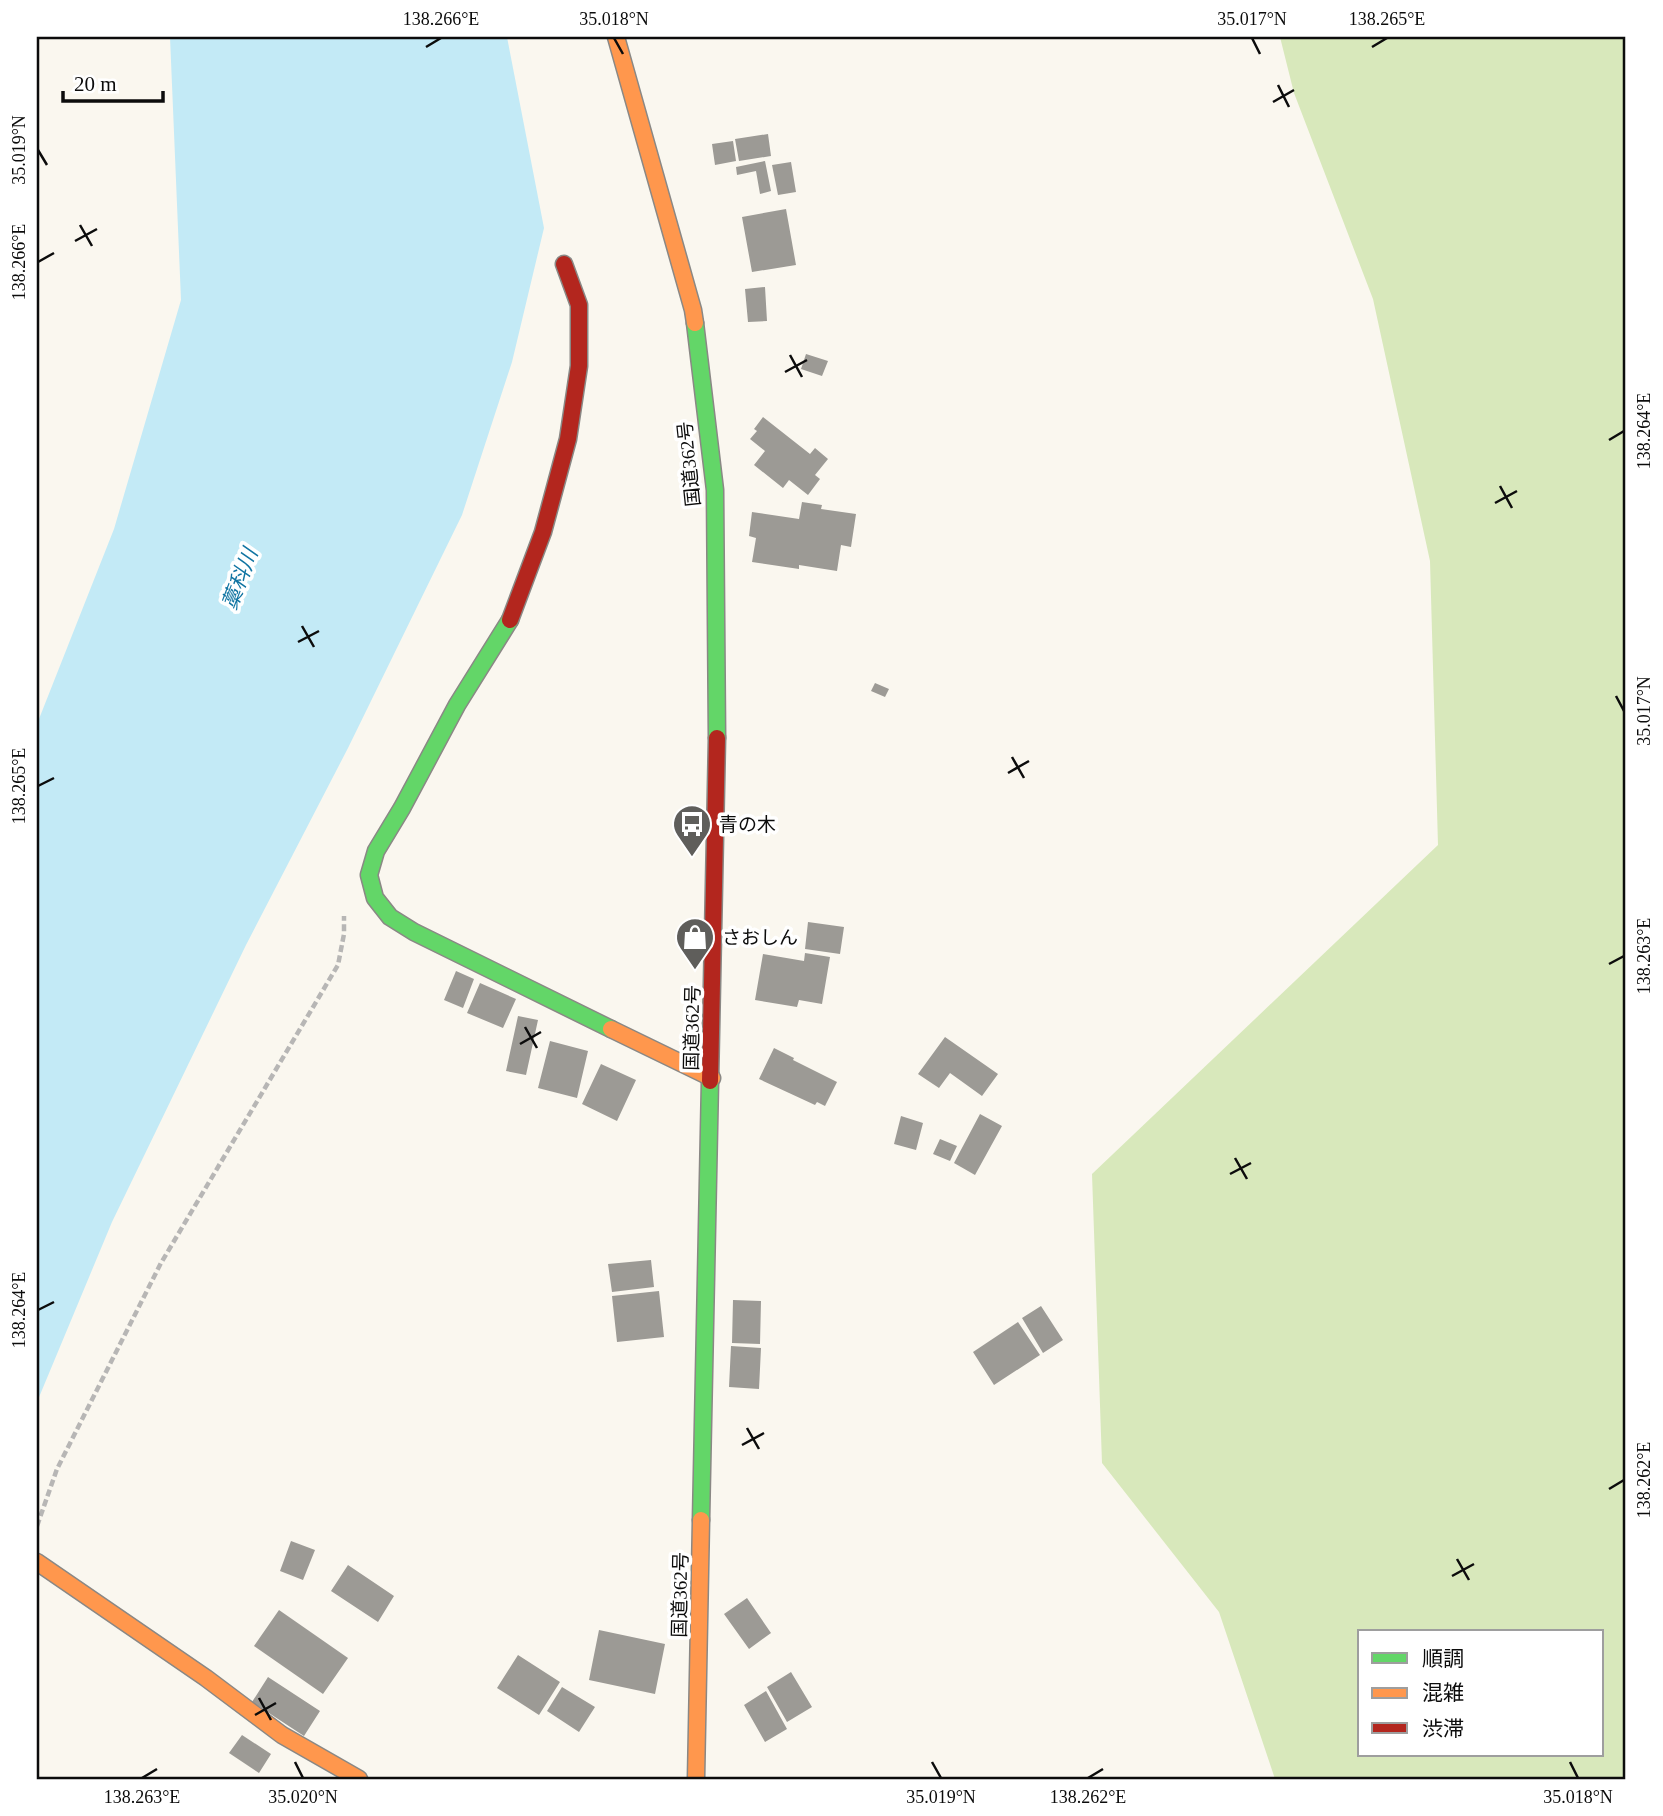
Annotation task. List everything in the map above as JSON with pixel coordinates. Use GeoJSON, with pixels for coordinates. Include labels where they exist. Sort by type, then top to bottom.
{"type":"FeatureCollection","features":[{"type":"Feature","properties":{"kind":"main road","name":"国道362号"},"geometry":{"type":"LineString","coordinates":[[617,37],[693,310],[715,490],[718,707],[696,1779]]}},
{"type":"Feature","properties":{"kind":"main road"},"geometry":{"type":"LineString","coordinates":[[564,264],[579,305],[579,366],[568,439],[543,532],[510,619],[457,705],[376,851],[369,874],[375,898],[390,916],[414,932],[712,1078]]}},
{"type":"Feature","properties":{"kind":"main road"},"geometry":{"type":"LineString","coordinates":[[37,1562],[206,1678],[282,1735],[359,1779]]}},
{"type":"Feature","properties":{"kind":"path"},"geometry":{"type":"LineString","coordinates":[[37,1526],[57,1469],[161,1263],[338,965],[344,934],[344,906],[369,874]]}},
{"type":"Feature","properties":{"kind":"green space"},"geometry":{"type":"Polygon","coordinates":[[[1280,37],[1626,37],[1626,1779],[1275,1779],[1219,1612],[1102,1463],[1092,1174],[1438,845],[1430,561],[1373,299],[1294,93],[1280,37]]]}},
{"type":"Feature","properties":{"kind":"water","name":"藁科川"},"geometry":{"type":"Polygon","coordinates":[[[170,37],[507,37],[544,228],[512,362],[462,515],[348,748],[246,945],[112,1222],[37,1402],[37,724],[114,529],[181,300],[170,37]]]}},
{"type":"Feature","properties":{"kind":"building"},"geometry":{"type":"Polygon","coordinates":[[[768,134],[771,156],[739,161],[735,139],[768,134]]]}},
{"type":"Feature","properties":{"kind":"building"},"geometry":{"type":"Polygon","coordinates":[[[733,141],[736,161],[715,165],[712,144],[733,141]]]}},
{"type":"Feature","properties":{"kind":"building"},"geometry":{"type":"Polygon","coordinates":[[[765,161],[771,191],[760,194],[756,171],[737,175],[736,167],[765,161]]]}},
{"type":"Feature","properties":{"kind":"building"},"geometry":{"type":"Polygon","coordinates":[[[791,162],[796,192],[778,195],[772,165],[791,162]]]}},
{"type":"Feature","properties":{"kind":"building"},"geometry":{"type":"Polygon","coordinates":[[[786,209],[796,265],[752,272],[742,217],[786,209]]]}},
{"type":"Feature","properties":{"kind":"building"},"geometry":{"type":"Polygon","coordinates":[[[765,287],[767,321],[748,322],[745,289],[765,287]]]}},
{"type":"Feature","properties":{"kind":"building"},"geometry":{"type":"Polygon","coordinates":[[[806,354],[828,361],[822,376],[801,369],[806,354]]]}},
{"type":"Feature","properties":{"kind":"building"},"geometry":{"type":"Polygon","coordinates":[[[763,417],[810,454],[815,448],[828,459],[815,475],[820,479],[808,495],[789,480],[783,488],[754,465],[765,451],[750,439],[763,417]]]}},
{"type":"Feature","properties":{"kind":"building"},"geometry":{"type":"Polygon","coordinates":[[[802,502],[822,505],[821,509],[856,514],[851,547],[841,545],[837,571],[752,562],[756,538],[749,536],[752,512],[799,519],[802,502]]]}},
{"type":"Feature","properties":{"kind":"building"},"geometry":{"type":"Polygon","coordinates":[[[875,683],[889,689],[885,697],[871,691],[875,683]]]}},
{"type":"Feature","properties":{"kind":"building"},"geometry":{"type":"Polygon","coordinates":[[[808,922],[844,927],[840,954],[805,949],[808,922]]]}},
{"type":"Feature","properties":{"kind":"building"},"geometry":{"type":"Polygon","coordinates":[[[805,953],[830,957],[822,1004],[799,1000],[797,1007],[755,1000],[763,954],[804,961],[805,953]]]}},
{"type":"Feature","properties":{"kind":"building"},"geometry":{"type":"Polygon","coordinates":[[[456,971],[474,979],[463,1008],[444,1000],[456,971]]]}},
{"type":"Feature","properties":{"kind":"building"},"geometry":{"type":"Polygon","coordinates":[[[480,983],[516,999],[503,1028],[467,1013],[480,983]]]}},
{"type":"Feature","properties":{"kind":"building"},"geometry":{"type":"Polygon","coordinates":[[[518,1016],[538,1020],[526,1075],[506,1071],[518,1016]]]}},
{"type":"Feature","properties":{"kind":"building"},"geometry":{"type":"Polygon","coordinates":[[[945,1037],[998,1074],[982,1096],[950,1073],[939,1088],[918,1074],[945,1037]]]}},
{"type":"Feature","properties":{"kind":"building"},"geometry":{"type":"Polygon","coordinates":[[[550,1041],[588,1051],[577,1098],[538,1088],[550,1041]]]}},
{"type":"Feature","properties":{"kind":"building"},"geometry":{"type":"Polygon","coordinates":[[[774,1048],[837,1082],[825,1106],[817,1102],[815,1105],[759,1079],[774,1048]]]}},
{"type":"Feature","properties":{"kind":"building"},"geometry":{"type":"Polygon","coordinates":[[[601,1064],[636,1080],[617,1121],[582,1104],[601,1064]]]}},
{"type":"Feature","properties":{"kind":"building"},"geometry":{"type":"Polygon","coordinates":[[[980,1114],[1002,1126],[975,1175],[954,1163],[980,1114]]]}},
{"type":"Feature","properties":{"kind":"building"},"geometry":{"type":"Polygon","coordinates":[[[901,1116],[923,1123],[916,1150],[894,1144],[901,1116]]]}},
{"type":"Feature","properties":{"kind":"building"},"geometry":{"type":"Polygon","coordinates":[[[940,1139],[957,1146],[950,1161],[933,1154],[940,1139]]]}},
{"type":"Feature","properties":{"kind":"building"},"geometry":{"type":"Polygon","coordinates":[[[651,1260],[654,1287],[612,1292],[608,1264],[651,1260]]]}},
{"type":"Feature","properties":{"kind":"building"},"geometry":{"type":"Polygon","coordinates":[[[659,1291],[664,1337],[617,1342],[612,1296],[659,1291]]]}},
{"type":"Feature","properties":{"kind":"building"},"geometry":{"type":"Polygon","coordinates":[[[733,1300],[761,1301],[760,1344],[732,1343],[733,1300]]]}},
{"type":"Feature","properties":{"kind":"building"},"geometry":{"type":"Polygon","coordinates":[[[1041,1306],[1063,1340],[1043,1353],[1022,1318],[1041,1306]]]}},
{"type":"Feature","properties":{"kind":"building"},"geometry":{"type":"Polygon","coordinates":[[[1018,1322],[1040,1355],[994,1385],[973,1352],[1018,1322]]]}},
{"type":"Feature","properties":{"kind":"building"},"geometry":{"type":"Polygon","coordinates":[[[731,1346],[761,1348],[759,1389],[729,1387],[731,1346]]]}},
{"type":"Feature","properties":{"kind":"building"},"geometry":{"type":"Polygon","coordinates":[[[291,1541],[315,1550],[303,1580],[280,1571],[291,1541]]]}},
{"type":"Feature","properties":{"kind":"building"},"geometry":{"type":"Polygon","coordinates":[[[348,1565],[394,1596],[378,1622],[331,1591],[348,1565]]]}},
{"type":"Feature","properties":{"kind":"building"},"geometry":{"type":"Polygon","coordinates":[[[747,1598],[771,1633],[749,1649],[724,1614],[747,1598]]]}},
{"type":"Feature","properties":{"kind":"building"},"geometry":{"type":"Polygon","coordinates":[[[279,1610],[348,1658],[323,1694],[254,1646],[279,1610]]]}},
{"type":"Feature","properties":{"kind":"building"},"geometry":{"type":"Polygon","coordinates":[[[599,1630],[665,1644],[655,1694],[589,1680],[599,1630]]]}},
{"type":"Feature","properties":{"kind":"building"},"geometry":{"type":"Polygon","coordinates":[[[518,1655],[560,1682],[539,1715],[497,1688],[518,1655]]]}},
{"type":"Feature","properties":{"kind":"building"},"geometry":{"type":"Polygon","coordinates":[[[791,1672],[812,1707],[787,1722],[767,1687],[791,1672]]]}},
{"type":"Feature","properties":{"kind":"building"},"geometry":{"type":"Polygon","coordinates":[[[268,1677],[320,1711],[304,1736],[252,1702],[268,1677]]]}},
{"type":"Feature","properties":{"kind":"building"},"geometry":{"type":"Polygon","coordinates":[[[562,1687],[595,1707],[579,1732],[547,1711],[562,1687]]]}},
{"type":"Feature","properties":{"kind":"building"},"geometry":{"type":"Polygon","coordinates":[[[766,1691],[787,1729],[765,1742],[744,1705],[766,1691]]]}},
{"type":"Feature","properties":{"kind":"building"},"geometry":{"type":"Polygon","coordinates":[[[242,1735],[271,1754],[259,1773],[229,1753],[242,1735]]]}},
{"type":"Feature","properties":{"kind":"traffic: fast"},"geometry":{"type":"LineString","coordinates":[[695,323],[715,490],[717,738]]}},
{"type":"Feature","properties":{"kind":"traffic: fast"},"geometry":{"type":"LineString","coordinates":[[510,620],[457,705],[376,851],[369,875],[375,898],[390,917],[414,932],[611,1029]]}},
{"type":"Feature","properties":{"kind":"traffic: fast"},"geometry":{"type":"LineString","coordinates":[[701,1520],[710,1081]]}},
{"type":"Feature","properties":{"kind":"traffic: slow"},"geometry":{"type":"LineString","coordinates":[[616,37],[695,323]]}},
{"type":"Feature","properties":{"kind":"traffic: slow"},"geometry":{"type":"LineString","coordinates":[[611,1029],[712,1078]]}},
{"type":"Feature","properties":{"kind":"traffic: slow"},"geometry":{"type":"LineString","coordinates":[[696,1779],[701,1520]]}},
{"type":"Feature","properties":{"kind":"traffic: slow"},"geometry":{"type":"LineString","coordinates":[[37,1562],[206,1678],[282,1735],[359,1779]]}},
{"type":"Feature","properties":{"kind":"traffic: jam"},"geometry":{"type":"LineString","coordinates":[[510,620],[543,532],[568,439],[579,366],[579,305],[564,264]]}},
{"type":"Feature","properties":{"kind":"traffic: jam"},"geometry":{"type":"LineString","coordinates":[[710,1081],[717,738]]}},
{"type":"Feature","properties":{"kind":"place","name":"青の木"},"geometry":{"type":"Point","coordinates":[692,858]}},
{"type":"Feature","properties":{"kind":"place","name":"さおしん"},"geometry":{"type":"Point","coordinates":[695,971]}}]}
